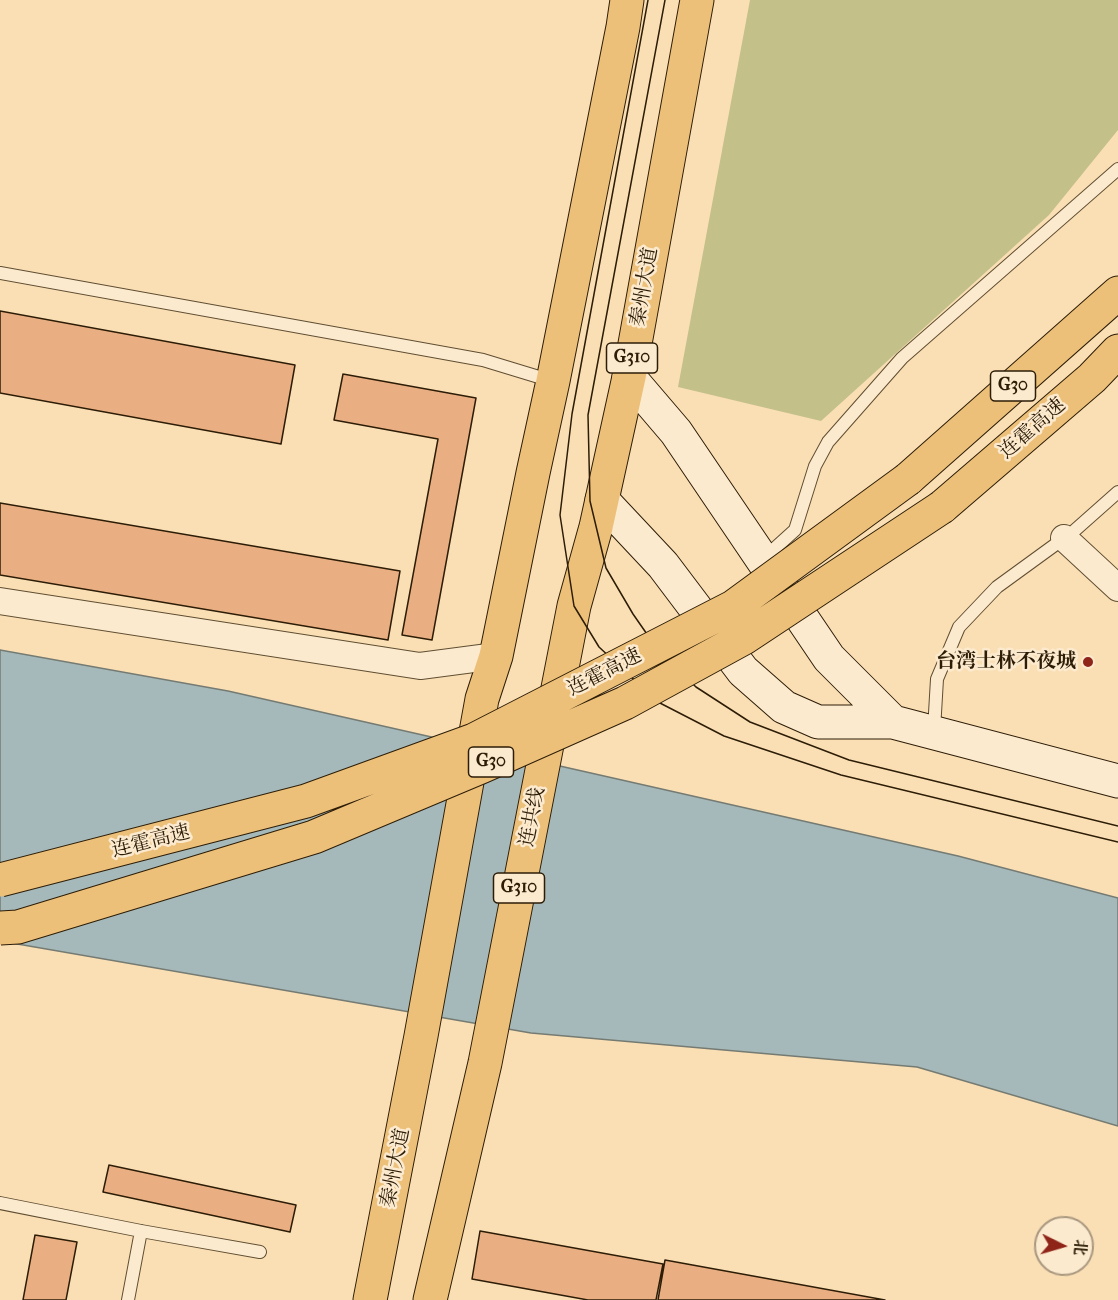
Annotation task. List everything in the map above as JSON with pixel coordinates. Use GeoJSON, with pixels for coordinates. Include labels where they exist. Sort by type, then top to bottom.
{"type":"FeatureCollection","features":[{"type":"Feature","properties":{"kind":"highway"},"geometry":{"type":"LineString","coordinates":[[496,656],[553,381],[627,0]]}},
{"type":"Feature","properties":{"kind":"highway","name":"秦州大道"},"geometry":{"type":"LineString","coordinates":[[553,713],[574,606],[596,527],[628,377],[697,0]]}},
{"type":"Feature","properties":{"kind":"highway","name":"连霍高速"},"geometry":{"type":"LineString","coordinates":[[0,880],[306,801],[474,740],[733,607],[908,478],[1118,293]]}},
{"type":"Feature","properties":{"kind":"highway","name":"连霍高速"},"geometry":{"type":"LineString","coordinates":[[0,928],[18,927],[314,837],[626,703],[744,638],[942,507],[1092,378],[1118,351]]}},
{"type":"Feature","properties":{"kind":"highway","name":"秦州大道"},"geometry":{"type":"LineString","coordinates":[[370,1300],[482,699],[496,656]]}},
{"type":"Feature","properties":{"kind":"highway","name":"连共线"},"geometry":{"type":"LineString","coordinates":[[430,1300],[485,1064],[553,713]]}},
{"type":"Feature","properties":{"kind":"main road"},"geometry":{"type":"LineString","coordinates":[[628,377],[676,432],[829,658],[893,722]]}},
{"type":"Feature","properties":{"kind":"main road"},"geometry":{"type":"LineString","coordinates":[[602,500],[663,565],[743,672],[784,707],[818,722],[893,722],[1118,782]]}},
{"type":"Feature","properties":{"kind":"street"},"geometry":{"type":"LineString","coordinates":[[1064,538],[1118,588]]}},
{"type":"Feature","properties":{"kind":"street"},"geometry":{"type":"LineString","coordinates":[[0,601],[420,666],[496,656]]}},
{"type":"Feature","properties":{"kind":"lane"},"geometry":{"type":"LineString","coordinates":[[763,560],[795,530],[815,466],[828,442],[902,358],[1118,169]]}},
{"type":"Feature","properties":{"kind":"lane"},"geometry":{"type":"LineString","coordinates":[[0,273],[483,360],[553,381]]}},
{"type":"Feature","properties":{"kind":"lane"},"geometry":{"type":"LineString","coordinates":[[933,734],[937,678],[959,627],[997,587],[1064,538],[1118,492]]}},
{"type":"Feature","properties":{"kind":"lane"},"geometry":{"type":"LineString","coordinates":[[0,1203],[260,1252]]}},
{"type":"Feature","properties":{"kind":"lane"},"geometry":{"type":"LineString","coordinates":[[128,1300],[141,1231]]}},
{"type":"Feature","properties":{"kind":"shaded area"},"geometry":{"type":"Polygon","coordinates":[[[750,0],[1118,0],[1118,130],[1049,215],[821,421],[678,387],[750,0]]]}},
{"type":"Feature","properties":{"kind":"shaded area"},"geometry":{"type":"Polygon","coordinates":[[[0,650],[228,691],[958,856],[1118,898],[1118,1126],[917,1067],[531,1033],[0,941],[0,650]]]}},
{"type":"Feature","properties":{"kind":"building"},"geometry":{"type":"Polygon","coordinates":[[[0,311],[295,365],[281,444],[0,393],[0,311]]]}},
{"type":"Feature","properties":{"kind":"building"},"geometry":{"type":"Polygon","coordinates":[[[343,374],[476,398],[432,640],[402,635],[438,439],[334,420],[343,374]]]}},
{"type":"Feature","properties":{"kind":"building"},"geometry":{"type":"Polygon","coordinates":[[[0,503],[400,571],[388,640],[0,575],[0,503]]]}},
{"type":"Feature","properties":{"kind":"building"},"geometry":{"type":"Polygon","coordinates":[[[109,1165],[296,1205],[290,1232],[103,1192],[109,1165]]]}},
{"type":"Feature","properties":{"kind":"building"},"geometry":{"type":"Polygon","coordinates":[[[480,1231],[663,1264],[656,1300],[588,1300],[472,1279],[480,1231]]]}},
{"type":"Feature","properties":{"kind":"building"},"geometry":{"type":"Polygon","coordinates":[[[35,1235],[77,1242],[66,1300],[23,1300],[35,1235]]]}},
{"type":"Feature","properties":{"kind":"building"},"geometry":{"type":"Polygon","coordinates":[[[665,1260],[885,1300],[658,1300],[665,1260]]]}},
{"type":"Feature","properties":{"kind":"tram line"},"geometry":{"type":"LineString","coordinates":[[648,0],[572,414],[560,515],[574,606],[599,647],[658,702],[724,736],[841,775],[1118,842]]}},
{"type":"Feature","properties":{"kind":"tram line"},"geometry":{"type":"LineString","coordinates":[[665,0],[588,415],[590,501],[606,568],[633,614],[658,650],[696,687],[750,722],[849,760],[1118,826]]}},
{"type":"Feature","properties":{"kind":"place","name":"台湾士林不夜城"},"geometry":{"type":"Point","coordinates":[1088,662]}}]}
